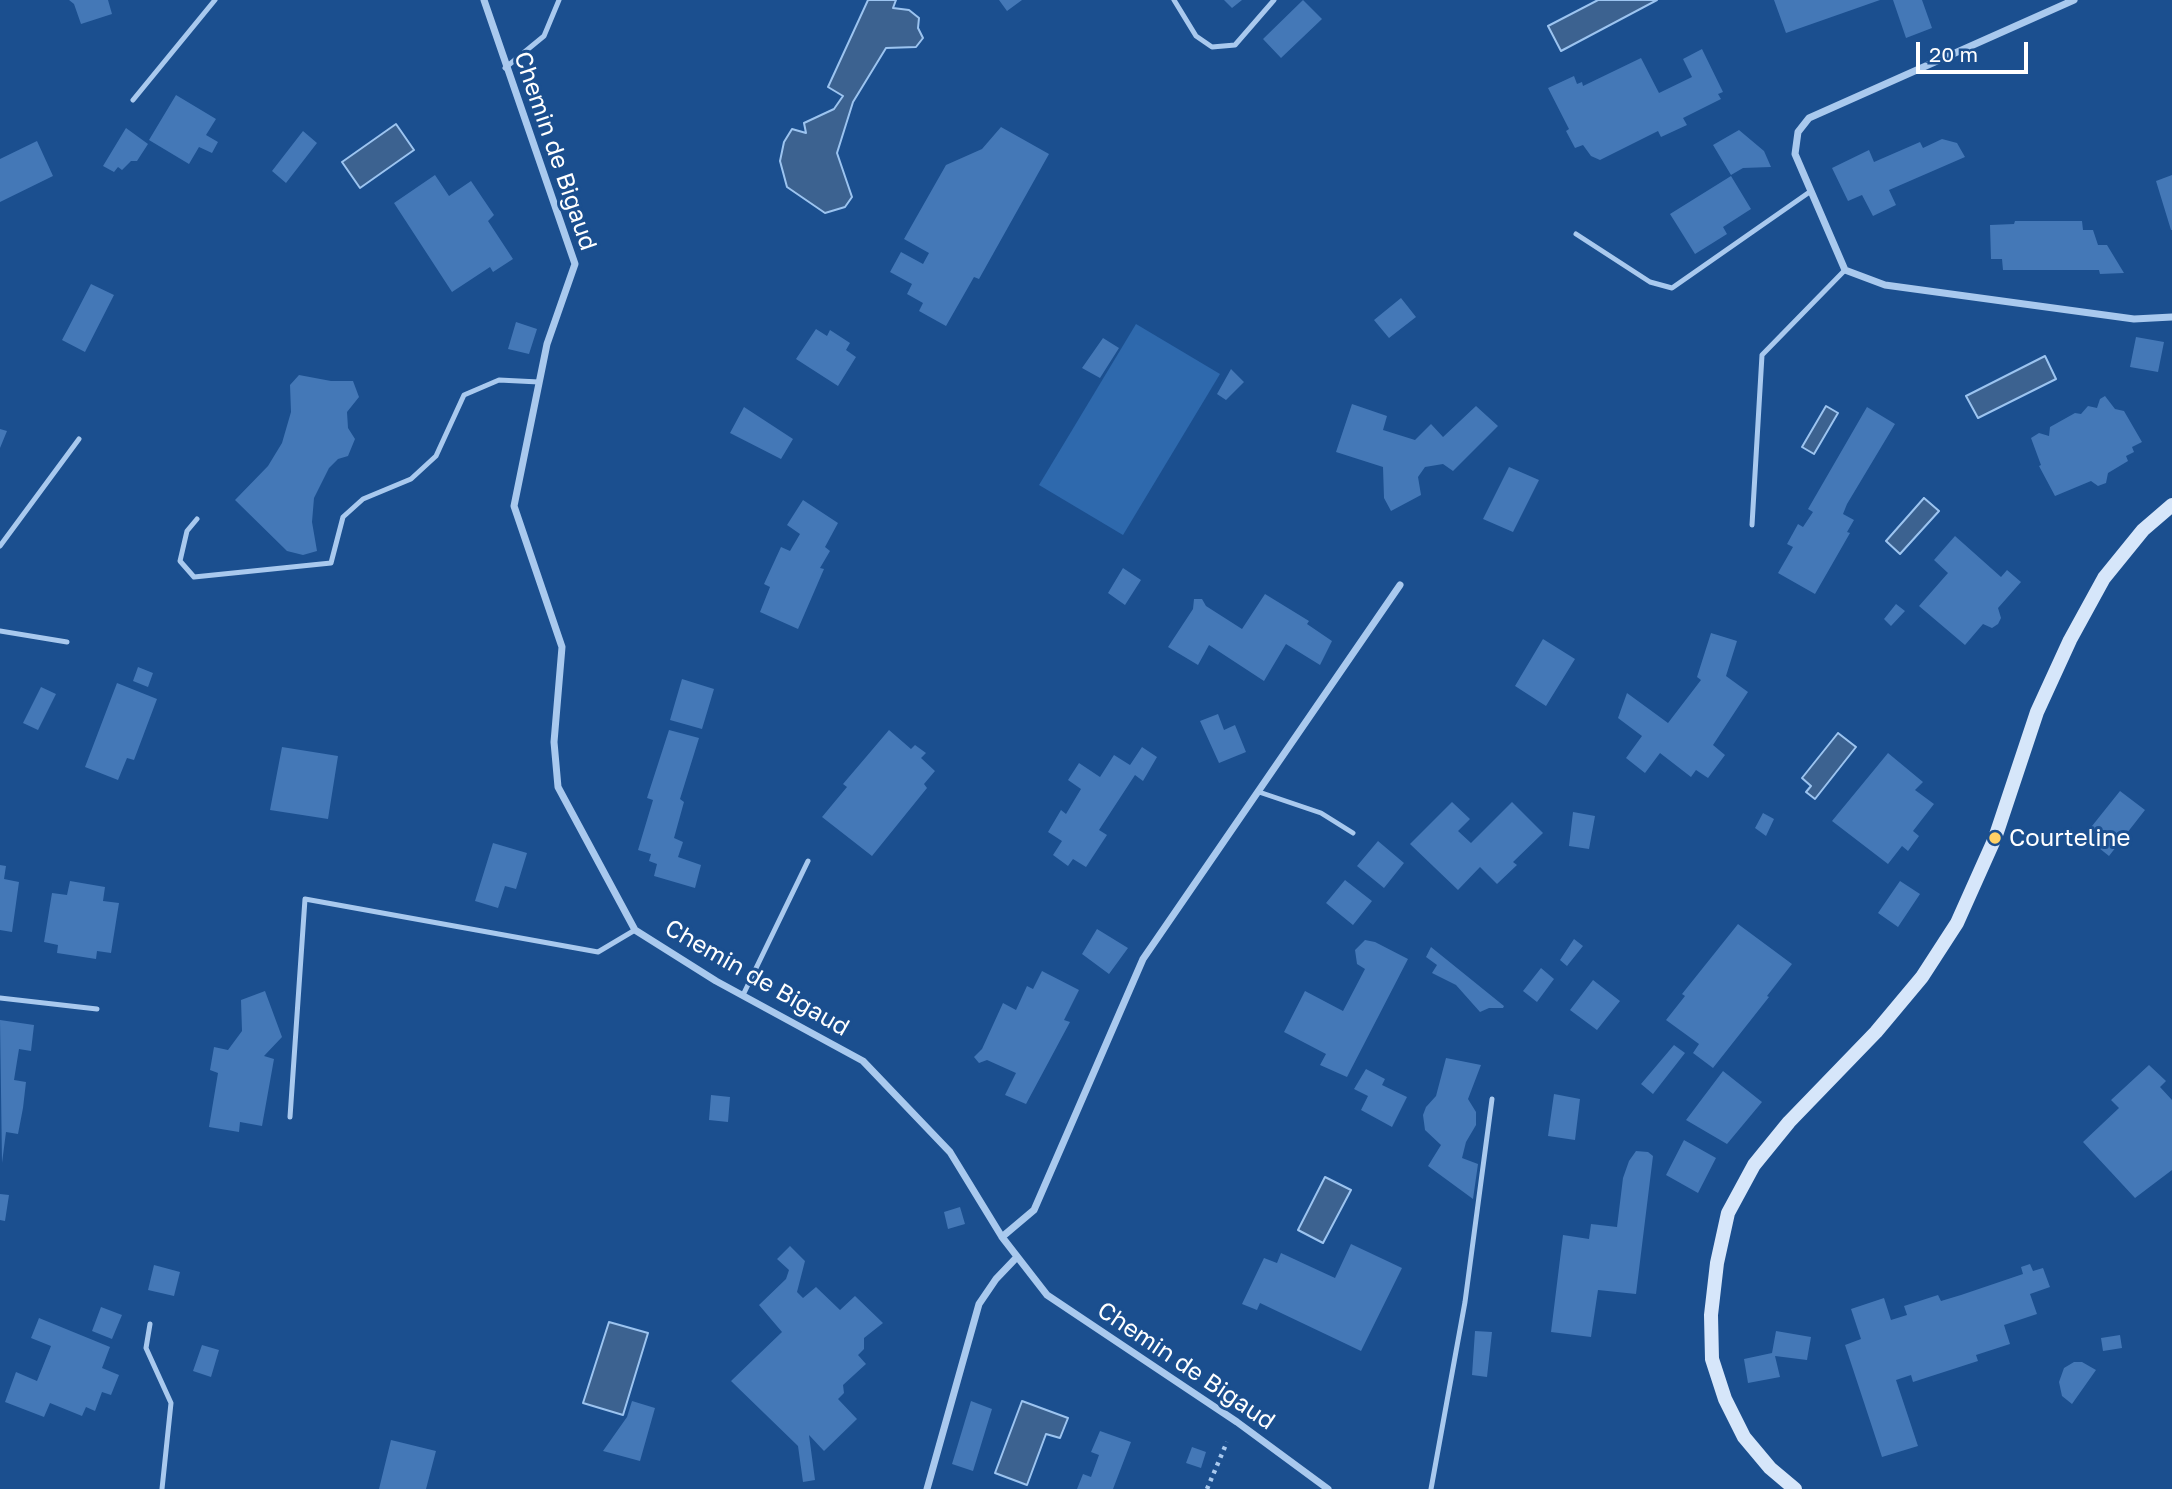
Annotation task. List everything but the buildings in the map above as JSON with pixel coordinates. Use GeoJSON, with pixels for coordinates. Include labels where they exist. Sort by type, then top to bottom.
{"type":"FeatureCollection","features":[{"type":"Feature","properties":{"kind":"street","name":"Chemin de Bigaud"},"geometry":{"type":"LineString","coordinates":[[484,0],[505,68],[575,264],[547,344],[514,506],[562,647],[554,742],[558,787],[635,930],[743,995],[863,1061],[950,1152],[1002,1237],[1047,1295],[1237,1422],[1328,1489]]}},
{"type":"Feature","properties":{"kind":"street"},"geometry":{"type":"LineString","coordinates":[[2074,0],[1809,118],[1798,132],[1796,154],[1845,270],[1885,285],[2134,319],[2172,317]]}},
{"type":"Feature","properties":{"kind":"street"},"geometry":{"type":"LineString","coordinates":[[1795,1489],[1770,1468],[1744,1437],[1725,1399],[1712,1359],[1711,1315],[1717,1262],[1728,1213],[1754,1165],[1789,1122],[1876,1032],[1922,977],[1957,923],[1995,838],[2037,712],[2070,640],[2104,578],[2143,530],[2172,505]]}},
{"type":"Feature","properties":{"kind":"street"},"geometry":{"type":"LineString","coordinates":[[1002,1237],[1034,1210],[1143,959],[1400,585]]}},
{"type":"Feature","properties":{"kind":"street"},"geometry":{"type":"LineString","coordinates":[[927,1489],[979,1304],[996,1279],[1017,1257]]}},
{"type":"Feature","properties":{"kind":"lane"},"geometry":{"type":"LineString","coordinates":[[133,100],[215,0]]}},
{"type":"Feature","properties":{"kind":"lane"},"geometry":{"type":"LineString","coordinates":[[505,68],[544,36],[559,0]]}},
{"type":"Feature","properties":{"kind":"lane"},"geometry":{"type":"LineString","coordinates":[[1174,0],[1196,36],[1212,47],[1235,45],[1274,0]]}},
{"type":"Feature","properties":{"kind":"lane"},"geometry":{"type":"LineString","coordinates":[[1576,234],[1650,282],[1672,288],[1811,191]]}},
{"type":"Feature","properties":{"kind":"lane"},"geometry":{"type":"LineString","coordinates":[[1752,525],[1762,355],[1845,270]]}},
{"type":"Feature","properties":{"kind":"lane"},"geometry":{"type":"LineString","coordinates":[[197,519],[187,531],[180,561],[194,577],[331,563],[343,517],[363,499],[411,479],[436,456],[464,396],[499,380],[539,382]]}},
{"type":"Feature","properties":{"kind":"lane"},"geometry":{"type":"LineString","coordinates":[[0,545],[79,439]]}},
{"type":"Feature","properties":{"kind":"lane"},"geometry":{"type":"LineString","coordinates":[[0,631],[67,642]]}},
{"type":"Feature","properties":{"kind":"lane"},"geometry":{"type":"LineString","coordinates":[[1259,792],[1321,813],[1353,833]]}},
{"type":"Feature","properties":{"kind":"lane"},"geometry":{"type":"LineString","coordinates":[[743,995],[808,861]]}},
{"type":"Feature","properties":{"kind":"lane"},"geometry":{"type":"LineString","coordinates":[[290,1117],[306,899],[598,952],[635,930]]}},
{"type":"Feature","properties":{"kind":"lane"},"geometry":{"type":"LineString","coordinates":[[0,998],[97,1009]]}},
{"type":"Feature","properties":{"kind":"lane"},"geometry":{"type":"LineString","coordinates":[[1431,1489],[1465,1302],[1492,1099]]}},
{"type":"Feature","properties":{"kind":"lane"},"geometry":{"type":"LineString","coordinates":[[149,1324],[146,1348],[171,1403],[162,1489]]}},
{"type":"Feature","properties":{"kind":"path"},"geometry":{"type":"LineString","coordinates":[[1207,1489],[1237,1422]]}},
{"type":"Feature","properties":{"kind":"shaded area"},"geometry":{"type":"Polygon","coordinates":[[[868,0],[896,0],[893,8],[909,10],[919,18],[918,28],[923,38],[916,47],[886,48],[853,102],[837,153],[852,197],[845,207],[825,213],[787,187],[780,161],[784,142],[792,129],[806,133],[804,123],[834,109],[843,96],[828,87],[868,0]]]}},
{"type":"Feature","properties":{"kind":"shaded area"},"geometry":{"type":"Polygon","coordinates":[[[1598,0],[1657,0],[1561,51],[1548,26],[1598,0]]]}},
{"type":"Feature","properties":{"kind":"shaded area"},"geometry":{"type":"Polygon","coordinates":[[[396,124],[414,150],[360,188],[342,162],[396,124]]]}},
{"type":"Feature","properties":{"kind":"shaded area"},"geometry":{"type":"Polygon","coordinates":[[[1136,324],[1220,374],[1123,535],[1039,485],[1136,324]]]}},
{"type":"Feature","properties":{"kind":"shaded area"},"geometry":{"type":"Polygon","coordinates":[[[2045,356],[2056,379],[1978,418],[1966,396],[2045,356]]]}},
{"type":"Feature","properties":{"kind":"shaded area"},"geometry":{"type":"Polygon","coordinates":[[[1826,406],[1838,413],[1814,454],[1802,447],[1826,406]]]}},
{"type":"Feature","properties":{"kind":"shaded area"},"geometry":{"type":"Polygon","coordinates":[[[1924,498],[1939,511],[1900,554],[1886,541],[1924,498]]]}},
{"type":"Feature","properties":{"kind":"shaded area"},"geometry":{"type":"Polygon","coordinates":[[[1838,733],[1856,747],[1815,799],[1806,792],[1811,786],[1802,778],[1838,733]]]}},
{"type":"Feature","properties":{"kind":"shaded area"},"geometry":{"type":"Polygon","coordinates":[[[1325,1177],[1351,1190],[1323,1243],[1298,1230],[1325,1177]]]}},
{"type":"Feature","properties":{"kind":"shaded area"},"geometry":{"type":"Polygon","coordinates":[[[609,1322],[648,1333],[623,1415],[583,1403],[609,1322]]]}},
{"type":"Feature","properties":{"kind":"shaded area"},"geometry":{"type":"Polygon","coordinates":[[[1022,1401],[1068,1418],[1060,1438],[1046,1434],[1027,1485],[995,1473],[1022,1401]]]}},
{"type":"Feature","properties":{"kind":"place","name":"Courteline"},"geometry":{"type":"Point","coordinates":[1995,838]}}]}
